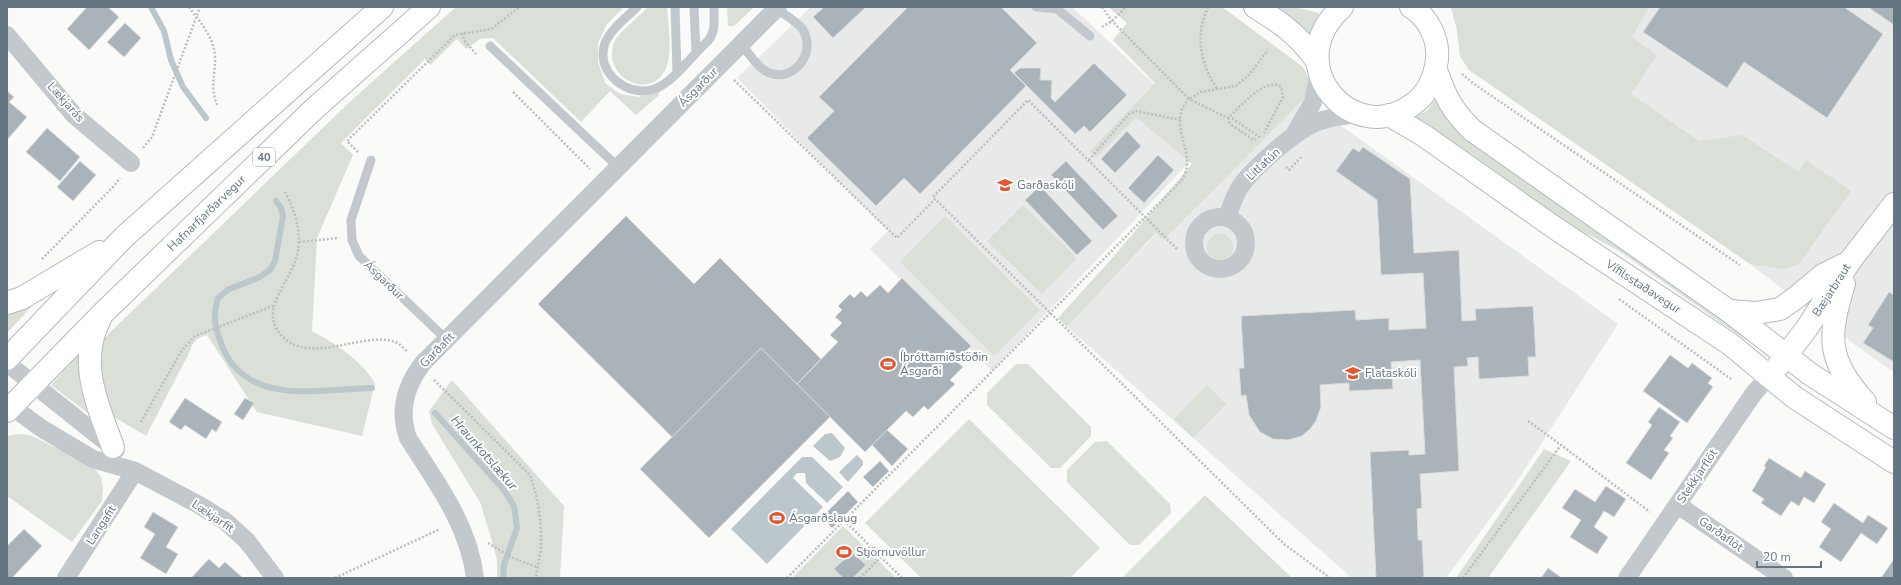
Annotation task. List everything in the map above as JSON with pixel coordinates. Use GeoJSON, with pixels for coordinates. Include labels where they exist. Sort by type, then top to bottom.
{"type":"FeatureCollection","features":[{"type":"Feature","properties":{"kind":"main road"},"geometry":{"type":"LineString","coordinates":[[7,358],[124,237],[382,7]]}},
{"type":"Feature","properties":{"kind":"main road","name":"Hafnarfjarðarvegur"},"geometry":{"type":"LineString","coordinates":[[8,407],[314,109],[429,7]]}},
{"type":"Feature","properties":{"kind":"main road","name":"Vífilsstaðavegur"},"geometry":{"type":"LineString","coordinates":[[1255,7],[1303,42],[1318,67],[1325,87],[1334,98],[1359,114],[1374,117],[1389,116],[1405,110],[1419,100],[1430,86],[1436,70],[1438,55],[1436,40],[1429,17],[1411,7]]}},
{"type":"Feature","properties":{"kind":"main road"},"geometry":{"type":"LineString","coordinates":[[1318,67],[1318,45],[1323,30],[1331,17],[1342,7]]}},
{"type":"Feature","properties":{"kind":"main road","name":"Vífilsstaðavegur"},"geometry":{"type":"LineString","coordinates":[[1436,70],[1446,99],[1457,115],[1472,130],[1729,311],[1810,374],[1886,422]]}},
{"type":"Feature","properties":{"kind":"main road","name":"Vífilsstaðavegur"},"geometry":{"type":"LineString","coordinates":[[1389,116],[1423,135],[1555,228],[1730,344],[1794,397],[1894,462]]}},
{"type":"Feature","properties":{"kind":"main road","name":"Bæjarbraut"},"geometry":{"type":"LineString","coordinates":[[1769,376],[1804,331],[1850,261],[1894,204]]}},
{"type":"Feature","properties":{"kind":"main road"},"geometry":{"type":"LineString","coordinates":[[7,303],[22,298],[124,237]]}},
{"type":"Feature","properties":{"kind":"main road"},"geometry":{"type":"LineString","coordinates":[[1729,311],[1756,313],[1780,309],[1823,275],[1850,261]]}},
{"type":"Feature","properties":{"kind":"main road"},"geometry":{"type":"LineString","coordinates":[[1850,261],[1834,316],[1832,331],[1836,360],[1855,392],[1886,422]]}},
{"type":"Feature","properties":{"kind":"main road"},"geometry":{"type":"LineString","coordinates":[[103,313],[95,329],[91,343],[91,379],[95,396],[113,447]]}},
{"type":"Feature","properties":{"kind":"street","name":"Ásgarður"},"geometry":{"type":"LineString","coordinates":[[550,237],[777,8]]}},
{"type":"Feature","properties":{"kind":"street","name":"Lækjarás"},"geometry":{"type":"LineString","coordinates":[[7,35],[74,116],[132,163]]}},
{"type":"Feature","properties":{"kind":"street","name":"Litlatún"},"geometry":{"type":"LineString","coordinates":[[1294,135],[1313,102],[1318,67]]}},
{"type":"Feature","properties":{"kind":"street","name":"Litlatún"},"geometry":{"type":"LineString","coordinates":[[1227,217],[1233,200],[1249,176],[1294,135],[1312,124],[1330,118],[1359,114]]}},
{"type":"Feature","properties":{"kind":"street","name":"Garðafit"},"geometry":{"type":"LineString","coordinates":[[475,578],[466,537],[450,503],[408,438],[404,428],[403,418],[406,395],[415,374],[423,363],[550,237]]}},
{"type":"Feature","properties":{"kind":"street","name":"Lækjarfit"},"geometry":{"type":"LineString","coordinates":[[7,363],[113,447],[136,471]]}},
{"type":"Feature","properties":{"kind":"street","name":"Stekkjarflöt"},"geometry":{"type":"LineString","coordinates":[[1627,578],[1754,393],[1769,376]]}},
{"type":"Feature","properties":{"kind":"street","name":"Lækjarfit"},"geometry":{"type":"LineString","coordinates":[[8,407],[40,428],[93,459],[136,471],[201,506],[225,521],[247,541],[275,578]]}},
{"type":"Feature","properties":{"kind":"street","name":"Langafit"},"geometry":{"type":"LineString","coordinates":[[66,578],[136,471]]}},
{"type":"Feature","properties":{"kind":"street","name":"Garðaflöt"},"geometry":{"type":"LineString","coordinates":[[1678,504],[1784,578]]}},
{"type":"Feature","properties":{"kind":"lane"},"geometry":{"type":"LineString","coordinates":[[637,7],[608,37],[603,54],[607,70],[620,85],[631,90],[643,91],[658,88],[677,72],[712,35],[714,28],[714,7]]}},
{"type":"Feature","properties":{"kind":"lane"},"geometry":{"type":"LineString","coordinates":[[675,7],[677,72]]}},
{"type":"Feature","properties":{"kind":"lane"},"geometry":{"type":"LineString","coordinates":[[694,7],[696,52]]}},
{"type":"Feature","properties":{"kind":"lane"},"geometry":{"type":"LineString","coordinates":[[1036,7],[1057,9],[1090,36]]}},
{"type":"Feature","properties":{"kind":"lane"},"geometry":{"type":"LineString","coordinates":[[741,44],[764,70],[772,73],[788,73],[797,68],[806,55],[808,46],[806,38],[802,29],[777,8]]}},
{"type":"Feature","properties":{"kind":"lane"},"geometry":{"type":"LineString","coordinates":[[490,46],[618,167]]}},
{"type":"Feature","properties":{"kind":"lane","name":"Ásgarður"},"geometry":{"type":"LineString","coordinates":[[371,160],[351,220],[352,240],[359,256],[446,340]]}},
{"type":"Feature","properties":{"kind":"path"},"geometry":{"type":"LineString","coordinates":[[189,7],[211,38],[214,47],[215,56],[212,86],[214,98],[218,107]]}},
{"type":"Feature","properties":{"kind":"path"},"geometry":{"type":"LineString","coordinates":[[38,263],[114,187],[152,137],[200,7]]}},
{"type":"Feature","properties":{"kind":"path"},"geometry":{"type":"LineString","coordinates":[[347,141],[455,35],[491,29],[520,7]]}},
{"type":"Feature","properties":{"kind":"path"},"geometry":{"type":"LineString","coordinates":[[1102,7],[1112,21],[1189,99],[1228,118],[1234,119],[1262,138]]}},
{"type":"Feature","properties":{"kind":"path"},"geometry":{"type":"LineString","coordinates":[[1090,36],[1112,21],[1126,7]]}},
{"type":"Feature","properties":{"kind":"path"},"geometry":{"type":"LineString","coordinates":[[1207,7],[1208,8],[1201,27],[1201,48],[1210,76],[1217,89]]}},
{"type":"Feature","properties":{"kind":"path"},"geometry":{"type":"LineString","coordinates":[[462,33],[464,40],[479,57]]}},
{"type":"Feature","properties":{"kind":"path"},"geometry":{"type":"LineString","coordinates":[[786,578],[1180,181],[1187,172],[1187,157],[1181,120],[1182,109],[1189,99],[1201,92],[1217,89],[1228,89],[1236,86],[1243,81],[1268,50]]}},
{"type":"Feature","properties":{"kind":"path"},"geometry":{"type":"LineString","coordinates":[[1461,72],[1474,84],[1740,264]]}},
{"type":"Feature","properties":{"kind":"path"},"geometry":{"type":"LineString","coordinates":[[732,78],[897,238],[935,199],[933,197],[1028,100],[1146,216],[1177,249]]}},
{"type":"Feature","properties":{"kind":"path"},"geometry":{"type":"LineString","coordinates":[[1271,83],[1277,84],[1281,87],[1283,97],[1262,138],[1254,140],[1230,124],[1228,118],[1262,88],[1271,83]]}},
{"type":"Feature","properties":{"kind":"path"},"geometry":{"type":"LineString","coordinates":[[510,88],[603,183]]}},
{"type":"Feature","properties":{"kind":"path"},"geometry":{"type":"LineString","coordinates":[[1089,160],[1129,114],[1136,111],[1181,120]]}},
{"type":"Feature","properties":{"kind":"path"},"geometry":{"type":"LineString","coordinates":[[1284,166],[1289,170],[1308,151]]}},
{"type":"Feature","properties":{"kind":"path"},"geometry":{"type":"LineString","coordinates":[[285,192],[293,207],[299,242],[298,251],[292,270],[273,306],[272,316],[275,325],[284,338],[305,348],[322,348],[375,340],[400,344],[403,349]]}},
{"type":"Feature","properties":{"kind":"path"},"geometry":{"type":"LineString","coordinates":[[935,199],[1284,544],[1330,578]]}},
{"type":"Feature","properties":{"kind":"path"},"geometry":{"type":"LineString","coordinates":[[299,242],[339,238]]}},
{"type":"Feature","properties":{"kind":"path"},"geometry":{"type":"LineString","coordinates":[[141,422],[180,353],[195,336],[207,330],[273,306]]}},
{"type":"Feature","properties":{"kind":"path"},"geometry":{"type":"LineString","coordinates":[[432,377],[530,475],[536,493],[541,548],[536,578]]}},
{"type":"Feature","properties":{"kind":"path"},"geometry":{"type":"LineString","coordinates":[[1528,421],[1665,523]]}},
{"type":"Feature","properties":{"kind":"path"},"geometry":{"type":"LineString","coordinates":[[1463,578],[1561,445]]}},
{"type":"Feature","properties":{"kind":"path"},"geometry":{"type":"LineString","coordinates":[[335,578],[458,520]]}},
{"type":"Feature","properties":{"kind":"path"},"geometry":{"type":"LineString","coordinates":[[844,520],[902,578]]}},
{"type":"Feature","properties":{"kind":"path"},"geometry":{"type":"LineString","coordinates":[[486,541],[498,550],[513,558],[537,567]]}},
{"type":"Feature","properties":{"kind":"path"},"geometry":{"type":"LineString","coordinates":[[860,578],[881,557]]}},
{"type":"Feature","properties":{"kind":"shaded area"},"geometry":{"type":"Polygon","coordinates":[[[456,7],[624,7],[607,24],[598,43],[598,62],[605,83],[620,94],[639,97],[660,91],[658,96],[636,115],[610,91],[581,122],[493,38],[480,39],[466,49],[457,39],[430,65],[425,59],[341,143],[353,155],[317,238],[312,331],[330,341],[355,359],[375,383],[362,436],[257,412],[207,335],[194,342],[146,436],[99,408],[97,345],[354,98],[456,7]]]}},
{"type":"Feature","properties":{"kind":"shaded area"},"geometry":{"type":"Polygon","coordinates":[[[648,7],[667,7],[670,38],[669,54],[666,68],[659,79],[649,84],[639,84],[628,80],[620,73],[614,64],[612,52],[616,39],[626,27],[648,7]]]}},
{"type":"Feature","properties":{"kind":"shaded area"},"geometry":{"type":"Polygon","coordinates":[[[727,7],[754,7],[734,26],[728,26],[727,7]]]}},
{"type":"Feature","properties":{"kind":"shaded area","name":"Garðaskóli"},"geometry":{"type":"Polygon","coordinates":[[[811,7],[1072,7],[1212,138],[992,371],[870,249],[888,231],[737,78],[811,7]]]}},
{"type":"Feature","properties":{"kind":"shaded area"},"geometry":{"type":"Polygon","coordinates":[[[1108,7],[1222,7],[1303,67],[1312,85],[1304,99],[1164,240],[1156,233],[1067,327],[1058,318],[1114,256],[1192,164],[1136,117],[1096,158],[1090,151],[1155,83],[1113,40],[1127,23],[1108,7]]]}},
{"type":"Feature","properties":{"kind":"shaded area"},"geometry":{"type":"Polygon","coordinates":[[[1269,7],[1294,7],[1319,13],[1310,37],[1269,7]]]}},
{"type":"Feature","properties":{"kind":"shaded area"},"geometry":{"type":"Polygon","coordinates":[[[1451,7],[1894,7],[1894,372],[1855,345],[1750,264],[1469,70],[1460,56],[1457,30],[1451,7]]]}},
{"type":"Feature","properties":{"kind":"shaded area"},"geometry":{"type":"Polygon","coordinates":[[[1451,7],[1649,7],[1632,37],[1657,55],[1631,94],[1699,141],[1742,135],[1799,172],[1806,160],[1851,191],[1798,265],[1783,269],[1750,264],[1469,70],[1460,56],[1457,30],[1451,7]]]}},
{"type":"Feature","properties":{"kind":"shaded area","name":"Flataskóli"},"geometry":{"type":"Polygon","coordinates":[[[1304,99],[1618,324],[1514,486],[1446,578],[1352,578],[1067,327],[1157,233],[1164,240],[1304,99]]]}},
{"type":"Feature","properties":{"kind":"shaded area"},"geometry":{"type":"Polygon","coordinates":[[[1434,101],[1438,102],[1749,336],[1751,340],[1746,340],[1619,251],[1593,237],[1558,222],[1418,122],[1415,117],[1427,111],[1434,101]]]}},
{"type":"Feature","properties":{"kind":"shaded area"},"geometry":{"type":"Polygon","coordinates":[[[1023,205],[1077,258],[1042,294],[987,241],[1023,205]]]}},
{"type":"Feature","properties":{"kind":"shaded area"},"geometry":{"type":"Polygon","coordinates":[[[945,216],[1040,310],[994,356],[900,262],[945,216]]]}},
{"type":"Feature","properties":{"kind":"shaded area"},"geometry":{"type":"Polygon","coordinates":[[[1220,234],[1229,238],[1233,247],[1229,256],[1220,260],[1211,256],[1207,247],[1211,238],[1220,234]]]}},
{"type":"Feature","properties":{"kind":"shaded area"},"geometry":{"type":"Polygon","coordinates":[[[32,306],[7,333],[7,314],[32,306]]]}},
{"type":"Feature","properties":{"kind":"shaded area"},"geometry":{"type":"Polygon","coordinates":[[[78,355],[81,357],[89,414],[51,385],[78,355]]]}},
{"type":"Feature","properties":{"kind":"shaded area"},"geometry":{"type":"Polygon","coordinates":[[[1016,364],[1028,364],[1091,427],[1091,436],[1060,468],[1051,468],[987,405],[987,393],[1016,364]]]}},
{"type":"Feature","properties":{"kind":"shaded area"},"geometry":{"type":"Polygon","coordinates":[[[452,380],[564,506],[560,578],[497,578],[497,559],[481,504],[432,424],[429,411],[452,380]]]}},
{"type":"Feature","properties":{"kind":"shaded area"},"geometry":{"type":"Polygon","coordinates":[[[1207,385],[1226,404],[1193,438],[1174,419],[1207,385]]]}},
{"type":"Feature","properties":{"kind":"shaded area"},"geometry":{"type":"Polygon","coordinates":[[[969,419],[1100,548],[1070,578],[921,578],[865,523],[969,419]]]}},
{"type":"Feature","properties":{"kind":"shaded area"},"geometry":{"type":"Polygon","coordinates":[[[832,433],[845,448],[840,457],[830,461],[813,446],[825,434],[832,433]]]}},
{"type":"Feature","properties":{"kind":"shaded area"},"geometry":{"type":"Polygon","coordinates":[[[16,434],[30,435],[79,459],[94,468],[101,477],[103,488],[102,501],[72,542],[7,496],[7,436],[16,434]]]}},
{"type":"Feature","properties":{"kind":"shaded area"},"geometry":{"type":"Polygon","coordinates":[[[1107,441],[1170,504],[1171,513],[1139,545],[1130,545],[1067,482],[1067,470],[1095,442],[1107,441]]]}},
{"type":"Feature","properties":{"kind":"shaded area"},"geometry":{"type":"Polygon","coordinates":[[[1544,449],[1571,461],[1488,578],[1456,578],[1544,449]]]}},
{"type":"Feature","properties":{"kind":"shaded area"},"geometry":{"type":"Polygon","coordinates":[[[857,455],[863,461],[863,465],[848,482],[839,472],[857,455]]]}},
{"type":"Feature","properties":{"kind":"shaded area","name":"Ásgarðslaug"},"geometry":{"type":"Polygon","coordinates":[[[802,457],[812,457],[843,487],[827,503],[806,483],[805,473],[797,473],[793,478],[823,507],[767,564],[731,529],[802,457]]]}},
{"type":"Feature","properties":{"kind":"shaded area"},"geometry":{"type":"Polygon","coordinates":[[[1205,495],[1292,578],[1122,578],[1205,495]]]}},
{"type":"Feature","properties":{"kind":"shaded area","name":"Stjörnuvöllur"},"geometry":{"type":"Polygon","coordinates":[[[843,526],[896,578],[792,578],[843,526]]]}},
{"type":"Feature","properties":{"kind":"building"},"geometry":{"type":"Polygon","coordinates":[[[87,7],[108,7],[119,17],[89,50],[67,29],[87,7]]]}},
{"type":"Feature","properties":{"kind":"building"},"geometry":{"type":"Polygon","coordinates":[[[824,7],[866,7],[833,38],[813,17],[824,7]]]}},
{"type":"Feature","properties":{"kind":"building"},"geometry":{"type":"Polygon","coordinates":[[[908,7],[1001,7],[1037,43],[1010,70],[1026,86],[920,194],[904,178],[876,206],[807,138],[834,111],[819,97],[908,7]]]}},
{"type":"Feature","properties":{"kind":"building"},"geometry":{"type":"Polygon","coordinates":[[[1660,7],[1844,7],[1883,34],[1827,118],[1744,62],[1727,88],[1643,32],[1660,7]]]}},
{"type":"Feature","properties":{"kind":"building"},"geometry":{"type":"Polygon","coordinates":[[[1868,7],[1894,7],[1894,25],[1868,7]]]}},
{"type":"Feature","properties":{"kind":"building"},"geometry":{"type":"Polygon","coordinates":[[[125,23],[141,38],[124,57],[107,42],[125,23]]]}},
{"type":"Feature","properties":{"kind":"building"},"geometry":{"type":"Polygon","coordinates":[[[1094,63],[1127,95],[1090,132],[1084,126],[1075,134],[1014,73],[1020,68],[1041,68],[1040,80],[1052,80],[1051,98],[1055,102],[1094,63]]]}},
{"type":"Feature","properties":{"kind":"building"},"geometry":{"type":"Polygon","coordinates":[[[7,91],[14,97],[9,102],[27,117],[7,140],[7,91]]]}},
{"type":"Feature","properties":{"kind":"building"},"geometry":{"type":"Polygon","coordinates":[[[47,128],[80,157],[60,181],[26,152],[47,128]]]}},
{"type":"Feature","properties":{"kind":"building"},"geometry":{"type":"Polygon","coordinates":[[[1127,131],[1141,146],[1115,173],[1101,159],[1127,131]]]}},
{"type":"Feature","properties":{"kind":"building"},"geometry":{"type":"Polygon","coordinates":[[[1363,147],[1410,179],[1414,253],[1459,250],[1462,321],[1476,320],[1475,309],[1533,306],[1536,357],[1528,357],[1529,376],[1479,379],[1478,357],[1467,358],[1468,366],[1454,367],[1459,471],[1420,474],[1422,508],[1417,509],[1418,540],[1422,540],[1424,577],[1376,578],[1370,452],[1409,450],[1409,455],[1425,454],[1420,360],[1391,362],[1393,389],[1349,391],[1349,383],[1320,385],[1321,407],[1316,421],[1302,436],[1288,440],[1273,439],[1260,432],[1249,415],[1246,395],[1241,396],[1239,368],[1244,368],[1241,316],[1355,310],[1356,320],[1389,318],[1389,330],[1426,328],[1423,273],[1381,275],[1377,200],[1336,171],[1353,148],[1359,152],[1363,147]]]}},
{"type":"Feature","properties":{"kind":"building"},"geometry":{"type":"Polygon","coordinates":[[[1158,155],[1174,170],[1144,203],[1128,188],[1158,155]]]}},
{"type":"Feature","properties":{"kind":"building"},"geometry":{"type":"Polygon","coordinates":[[[80,161],[96,175],[73,201],[57,187],[80,161]]]}},
{"type":"Feature","properties":{"kind":"building"},"geometry":{"type":"Polygon","coordinates":[[[1066,161],[1118,216],[1103,230],[1051,175],[1066,161]]]}},
{"type":"Feature","properties":{"kind":"building"},"geometry":{"type":"Polygon","coordinates":[[[1040,186],[1092,241],[1077,255],[1025,200],[1040,186]]]}},
{"type":"Feature","properties":{"kind":"building"},"geometry":{"type":"Polygon","coordinates":[[[626,216],[694,284],[720,258],[821,359],[797,384],[761,348],[672,437],[538,304],[626,216]]]}},
{"type":"Feature","properties":{"kind":"building","name":"Íþróttamiðstöðin Ásgarði"},"geometry":{"type":"Polygon","coordinates":[[[902,278],[971,346],[956,361],[963,367],[950,380],[955,384],[928,410],[924,406],[913,417],[906,411],[865,452],[797,384],[838,342],[830,335],[842,323],[835,317],[842,310],[838,306],[850,294],[854,298],[861,291],[867,297],[880,285],[888,293],[902,278]]]}},
{"type":"Feature","properties":{"kind":"building"},"geometry":{"type":"Polygon","coordinates":[[[1889,292],[1894,295],[1894,362],[1863,343],[1873,328],[1868,325],[1889,292]]]}},
{"type":"Feature","properties":{"kind":"building"},"geometry":{"type":"Polygon","coordinates":[[[761,348],[830,417],[709,538],[640,469],[761,348]]]}},
{"type":"Feature","properties":{"kind":"building"},"geometry":{"type":"Polygon","coordinates":[[[1670,355],[1688,368],[1692,363],[1712,378],[1708,383],[1713,387],[1687,423],[1643,391],[1670,355]]]}},
{"type":"Feature","properties":{"kind":"building"},"geometry":{"type":"Polygon","coordinates":[[[185,398],[222,422],[216,432],[212,429],[206,439],[185,425],[181,430],[169,422],[185,398]]]}},
{"type":"Feature","properties":{"kind":"building"},"geometry":{"type":"Polygon","coordinates":[[[245,398],[254,403],[243,420],[234,414],[245,398]]]}},
{"type":"Feature","properties":{"kind":"building"},"geometry":{"type":"Polygon","coordinates":[[[1659,407],[1680,422],[1670,436],[1673,438],[1664,450],[1669,453],[1651,480],[1626,463],[1652,425],[1648,422],[1659,407]]]}},
{"type":"Feature","properties":{"kind":"building"},"geometry":{"type":"Polygon","coordinates":[[[887,430],[908,449],[892,466],[872,445],[887,430]]]}},
{"type":"Feature","properties":{"kind":"building"},"geometry":{"type":"Polygon","coordinates":[[[1769,458],[1801,478],[1805,471],[1826,484],[1814,503],[1804,497],[1799,506],[1791,501],[1781,516],[1761,503],[1764,499],[1752,491],[1766,467],[1764,466],[1769,458]]]}},
{"type":"Feature","properties":{"kind":"building"},"geometry":{"type":"Polygon","coordinates":[[[880,461],[889,471],[873,487],[863,477],[880,461]]]}},
{"type":"Feature","properties":{"kind":"building"},"geometry":{"type":"Polygon","coordinates":[[[1606,486],[1626,499],[1614,517],[1604,511],[1594,527],[1608,537],[1597,554],[1570,537],[1581,520],[1562,508],[1575,489],[1595,502],[1606,486]]]}},
{"type":"Feature","properties":{"kind":"building"},"geometry":{"type":"Polygon","coordinates":[[[848,491],[858,502],[832,528],[822,517],[848,491]]]}},
{"type":"Feature","properties":{"kind":"building"},"geometry":{"type":"Polygon","coordinates":[[[1834,503],[1863,523],[1868,515],[1888,528],[1877,544],[1861,533],[1841,562],[1819,547],[1831,529],[1821,522],[1834,503]]]}},
{"type":"Feature","properties":{"kind":"building"},"geometry":{"type":"Polygon","coordinates":[[[153,512],[178,527],[166,547],[178,554],[166,574],[140,558],[155,534],[144,527],[153,512]]]}},
{"type":"Feature","properties":{"kind":"building"},"geometry":{"type":"Polygon","coordinates":[[[24,529],[42,546],[12,578],[7,578],[7,546],[24,529]]]}},
{"type":"Feature","properties":{"kind":"building"},"geometry":{"type":"Polygon","coordinates":[[[852,552],[866,565],[853,578],[843,578],[834,569],[852,552]]]}},
{"type":"Feature","properties":{"kind":"building"},"geometry":{"type":"Polygon","coordinates":[[[209,559],[219,568],[225,562],[243,578],[191,578],[209,559]]]}},
{"type":"Feature","properties":{"kind":"building"},"geometry":{"type":"Polygon","coordinates":[[[1894,559],[1894,578],[1881,578],[1894,559]]]}},
{"type":"Feature","properties":{"kind":"building"},"geometry":{"type":"Polygon","coordinates":[[[1548,568],[1562,578],[1541,578],[1548,568]]]}},
{"type":"Feature","properties":{"kind":"waterway","name":"Hraunkotslækur"},"geometry":{"type":"LineString","coordinates":[[151,7],[164,31],[171,60],[183,87],[206,118]]}},
{"type":"Feature","properties":{"kind":"waterway","name":"Hraunkotslækur"},"geometry":{"type":"LineString","coordinates":[[276,201],[281,208],[283,216],[275,261],[270,270],[258,278],[229,289],[218,298],[215,312],[215,323],[223,348],[234,367],[250,379],[268,387],[309,391],[372,388]]}},
{"type":"Feature","properties":{"kind":"waterway","name":"Hraunkotslækur"},"geometry":{"type":"LineString","coordinates":[[435,413],[504,490],[514,506],[517,528],[504,565],[503,578]]}},
{"type":"Feature","properties":{"kind":"place","name":"Garðaskóli"},"geometry":{"type":"Point","coordinates":[1005,185]}},
{"type":"Feature","properties":{"kind":"place","name":"Íþróttamiðstöðin Ásgarði"},"geometry":{"type":"Point","coordinates":[888,364]}},
{"type":"Feature","properties":{"kind":"place","name":"Flataskóli"},"geometry":{"type":"Point","coordinates":[1353,373]}},
{"type":"Feature","properties":{"kind":"place","name":"Ásgarðslaug"},"geometry":{"type":"Point","coordinates":[777,518]}},
{"type":"Feature","properties":{"kind":"place","name":"Stjörnuvöllur"},"geometry":{"type":"Point","coordinates":[844,552]}}]}
